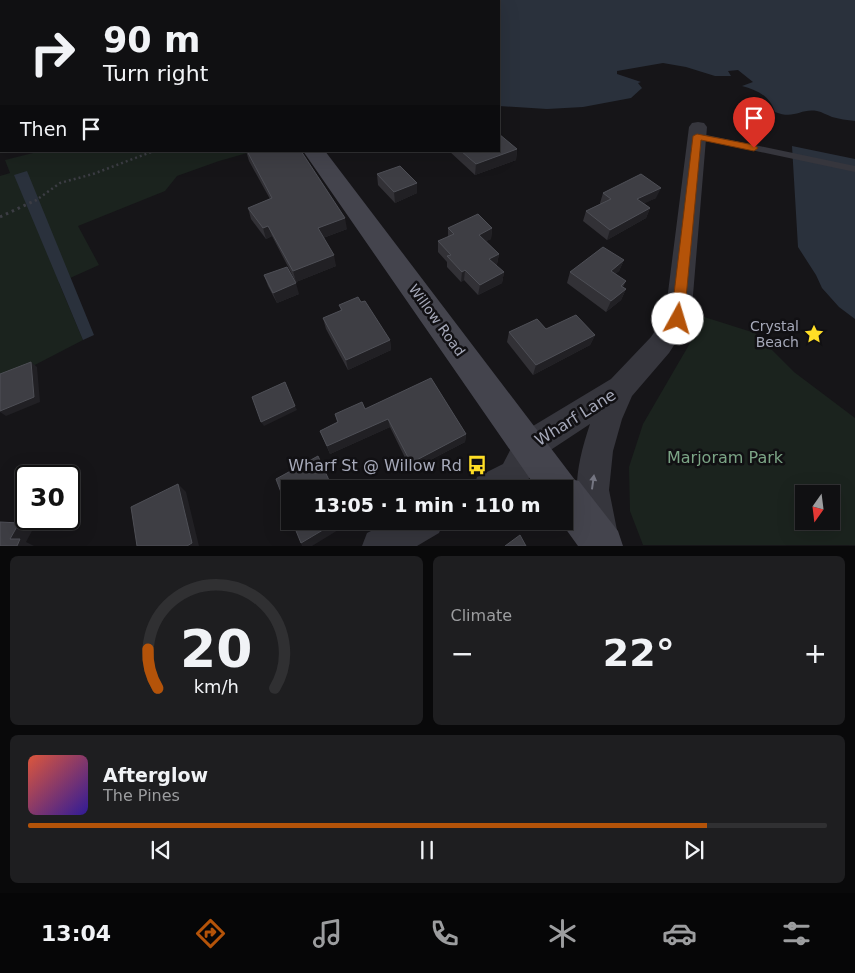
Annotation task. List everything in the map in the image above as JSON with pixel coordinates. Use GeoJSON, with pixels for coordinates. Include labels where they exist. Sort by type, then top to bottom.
{"type":"FeatureCollection","features":[{"type":"Feature","properties":{"kind":"main road","name":"Willow Road"},"geometry":{"type":"LineString","coordinates":[[315,152],[554,480]]}},
{"type":"Feature","properties":{"kind":"main road"},"geometry":{"type":"LineString","coordinates":[[573,506],[602,546]]}},
{"type":"Feature","properties":{"kind":"street","name":"Wharf Lane"},"geometry":{"type":"LineString","coordinates":[[529,446],[621,388],[660,345],[678,319],[698,132]]}},
{"type":"Feature","properties":{"kind":"street","name":"Wharf Lane"},"geometry":{"type":"LineString","coordinates":[[606,546],[599,529],[592,490],[598,451],[607,419],[621,388]]}},
{"type":"Feature","properties":{"kind":"street"},"geometry":{"type":"LineString","coordinates":[[505,480],[514,475],[529,446]]}},
{"type":"Feature","properties":{"kind":"street"},"geometry":{"type":"LineString","coordinates":[[380,546],[410,530]]}},
{"type":"Feature","properties":{"kind":"lane"},"geometry":{"type":"LineString","coordinates":[[698,132],[855,169]]}},
{"type":"Feature","properties":{"kind":"path"},"geometry":{"type":"LineString","coordinates":[[0,217],[33,203],[60,183],[94,174],[151,152]]}},
{"type":"Feature","properties":{"kind":"green space"},"geometry":{"type":"Polygon","coordinates":[[[37,152],[250,152],[177,176],[165,191],[78,226],[99,265],[59,283],[83,340],[0,383],[0,176],[10,173],[5,160],[37,152]]]}},
{"type":"Feature","properties":{"kind":"green space","name":"Marjoram Park"},"geometry":{"type":"Polygon","coordinates":[[[701,316],[755,333],[794,372],[855,418],[855,545],[643,545],[630,511],[629,467],[643,424],[697,331],[701,316]]]}},
{"type":"Feature","properties":{"kind":"shaded area"},"geometry":{"type":"Polygon","coordinates":[[[500,0],[855,0],[855,121],[835,118],[817,111],[806,111],[788,115],[775,112],[773,106],[762,94],[742,86],[753,82],[738,70],[728,71],[731,76],[715,76],[686,67],[663,63],[617,71],[617,74],[641,82],[638,83],[642,88],[631,98],[583,107],[547,109],[500,106],[500,0]]]}},
{"type":"Feature","properties":{"kind":"shaded area"},"geometry":{"type":"Polygon","coordinates":[[[792,146],[855,159],[855,319],[839,307],[822,288],[798,247],[792,146]]]}},
{"type":"Feature","properties":{"kind":"shaded area"},"geometry":{"type":"Polygon","coordinates":[[[27,171],[94,335],[83,340],[14,175],[27,171]]]}},
{"type":"Feature","properties":{"kind":"building"},"geometry":{"type":"Polygon","coordinates":[[[500,135],[517,149],[476,164],[462,152],[500,152],[500,135]]]}},
{"type":"Feature","properties":{"kind":"building"},"geometry":{"type":"Polygon","coordinates":[[[248,152],[302,152],[345,218],[318,228],[334,255],[293,271],[268,226],[263,228],[248,208],[272,198],[248,152]]]}},
{"type":"Feature","properties":{"kind":"building"},"geometry":{"type":"Polygon","coordinates":[[[400,166],[417,183],[394,192],[377,174],[400,166]]]}},
{"type":"Feature","properties":{"kind":"building"},"geometry":{"type":"Polygon","coordinates":[[[641,174],[661,188],[637,199],[650,208],[610,230],[586,211],[611,199],[603,193],[641,174]]]}},
{"type":"Feature","properties":{"kind":"building"},"geometry":{"type":"Polygon","coordinates":[[[478,214],[492,228],[479,235],[499,254],[489,259],[504,272],[480,285],[465,270],[462,272],[447,256],[451,255],[438,241],[454,234],[448,228],[478,214]]]}},
{"type":"Feature","properties":{"kind":"building"},"geometry":{"type":"Polygon","coordinates":[[[603,247],[624,260],[611,271],[626,281],[621,286],[626,289],[611,301],[570,272],[603,247]]]}},
{"type":"Feature","properties":{"kind":"building"},"geometry":{"type":"Polygon","coordinates":[[[287,267],[296,283],[273,293],[264,275],[287,267]]]}},
{"type":"Feature","properties":{"kind":"building"},"geometry":{"type":"Polygon","coordinates":[[[358,297],[361,302],[365,301],[390,340],[346,360],[323,318],[342,310],[339,305],[358,297]]]}},
{"type":"Feature","properties":{"kind":"building"},"geometry":{"type":"Polygon","coordinates":[[[576,315],[595,335],[536,365],[509,332],[537,319],[546,329],[576,315]]]}},
{"type":"Feature","properties":{"kind":"building"},"geometry":{"type":"Polygon","coordinates":[[[31,362],[34,397],[0,411],[0,374],[31,362]]]}},
{"type":"Feature","properties":{"kind":"building"},"geometry":{"type":"Polygon","coordinates":[[[431,378],[466,434],[411,463],[388,419],[327,446],[320,431],[338,422],[335,414],[362,402],[365,409],[431,378]]]}},
{"type":"Feature","properties":{"kind":"building"},"geometry":{"type":"Polygon","coordinates":[[[285,382],[295,406],[261,422],[252,397],[285,382]]]}},
{"type":"Feature","properties":{"kind":"building"},"geometry":{"type":"Polygon","coordinates":[[[318,456],[329,480],[281,480],[281,492],[276,479],[318,456]]]}},
{"type":"Feature","properties":{"kind":"building"},"geometry":{"type":"Polygon","coordinates":[[[178,484],[192,543],[187,546],[137,546],[131,507],[178,484]]]}},
{"type":"Feature","properties":{"kind":"building"},"geometry":{"type":"Polygon","coordinates":[[[0,522],[15,523],[15,530],[10,539],[20,539],[17,546],[0,546],[0,522]]]}},
{"type":"Feature","properties":{"kind":"building"},"geometry":{"type":"Polygon","coordinates":[[[296,530],[323,530],[301,543],[296,530]]]}},
{"type":"Feature","properties":{"kind":"building"},"geometry":{"type":"Polygon","coordinates":[[[520,535],[526,546],[505,546],[520,535]]]}},
{"type":"Feature","properties":{"kind":"place","name":"Crystal Beach"},"geometry":{"type":"Point","coordinates":[814,334]}},
{"type":"Feature","properties":{"kind":"place","name":"Wharf St @ Willow Rd"},"geometry":{"type":"Point","coordinates":[477,465]}},
{"type":"Feature","properties":{"kind":"route"},"geometry":{"type":"LineString","coordinates":[[678,319],[697,136],[754,148]]}}]}
